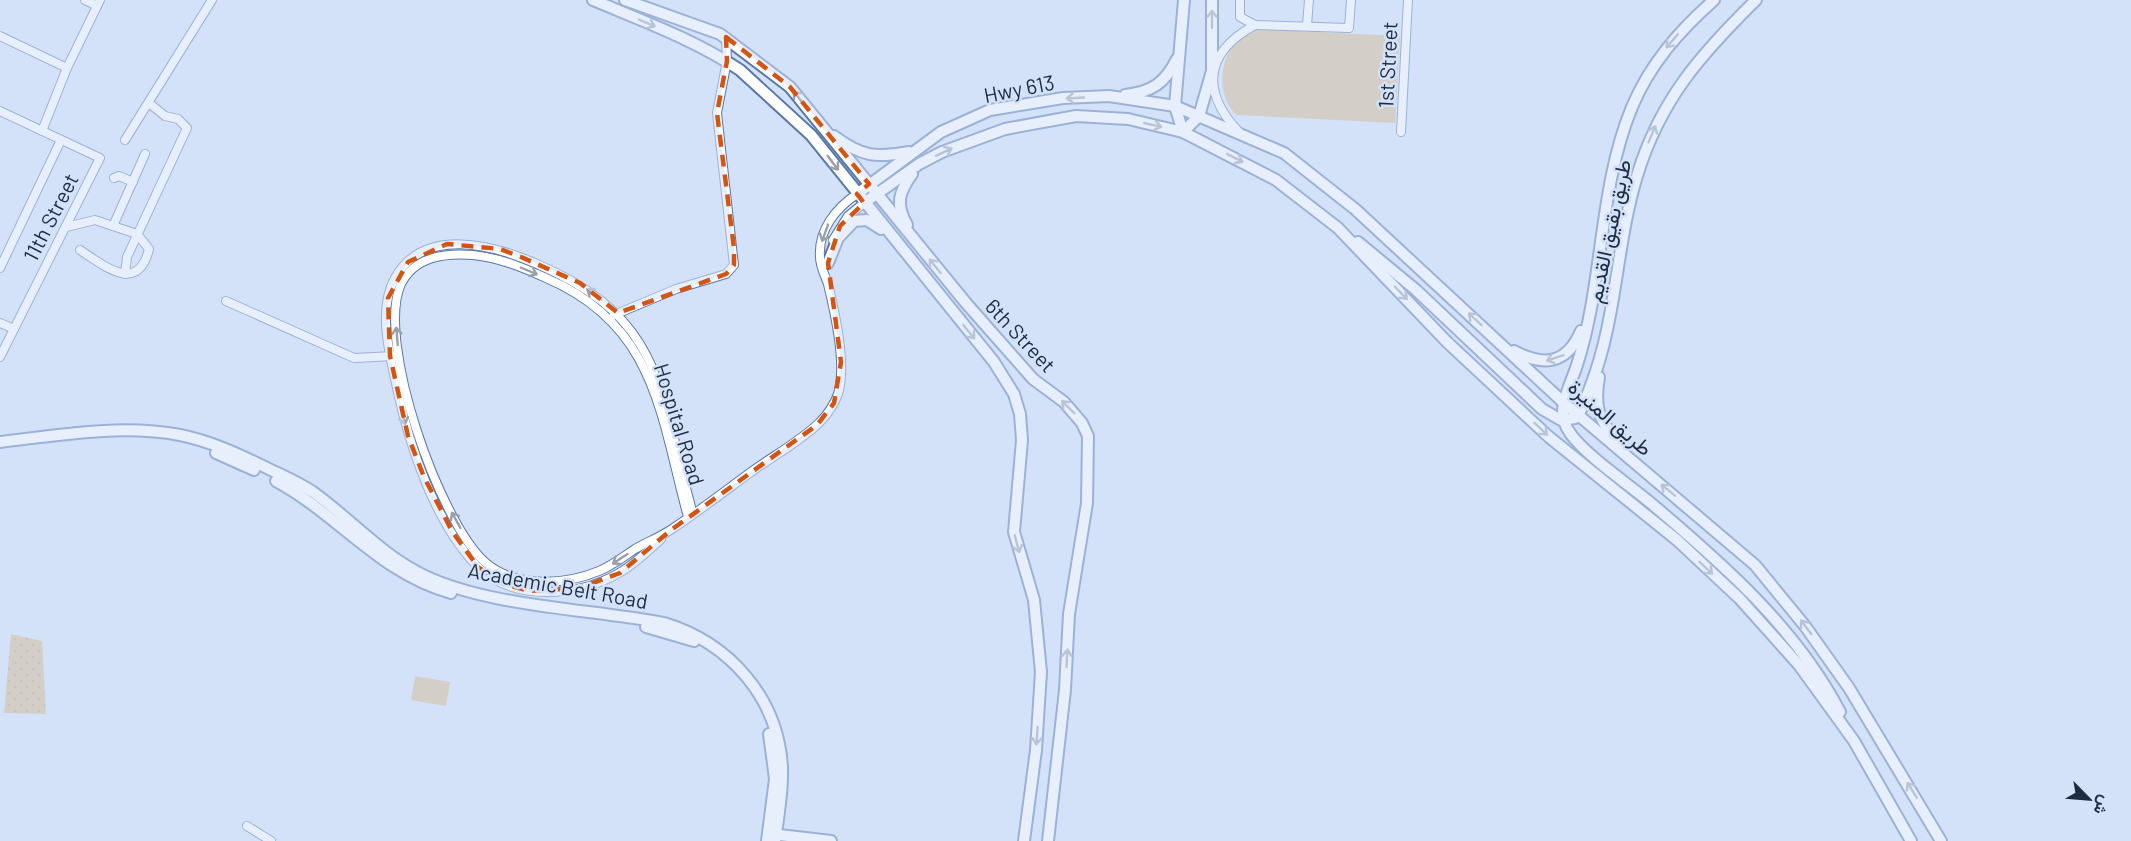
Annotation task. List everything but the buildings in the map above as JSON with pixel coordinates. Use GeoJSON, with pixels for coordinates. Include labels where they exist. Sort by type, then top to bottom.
{"type":"FeatureCollection","features":[{"type":"Feature","properties":{"kind":"main road","name":"6th Street"},"geometry":{"type":"LineString","coordinates":[[593,0],[700,45],[727,61],[812,135],[856,194],[994,362],[1014,394],[1020,414],[1022,440],[1014,532],[1034,600],[1041,672],[1036,750],[1024,841]]}},
{"type":"Feature","properties":{"kind":"main road","name":"6th Street"},"geometry":{"type":"LineString","coordinates":[[625,0],[726,37],[790,87],[920,248],[1033,379],[1064,402],[1082,423],[1088,436],[1087,503],[1069,614],[1065,690],[1048,841]]}},
{"type":"Feature","properties":{"kind":"main road"},"geometry":{"type":"LineString","coordinates":[[1184,0],[1175,106],[1182,132],[1276,180],[1373,252],[1542,409],[1564,421],[1576,441],[1693,538],[1768,610],[1829,692],[1911,841]]}},
{"type":"Feature","properties":{"kind":"main road"},"geometry":{"type":"LineString","coordinates":[[1182,132],[1199,116],[1212,71],[1212,0]]}},
{"type":"Feature","properties":{"kind":"main road","name":"طريق بقيق القديم"},"geometry":{"type":"LineString","coordinates":[[1564,421],[1563,402],[1578,363],[1612,179],[1632,108],[1647,78],[1668,46],[1714,0]]}},
{"type":"Feature","properties":{"kind":"main road","name":"طريق بقيق القديم"},"geometry":{"type":"LineString","coordinates":[[1578,415],[1597,369],[1607,334],[1629,208],[1644,153],[1657,123],[1686,74],[1756,0]]}},
{"type":"Feature","properties":{"kind":"main road"},"geometry":{"type":"LineString","coordinates":[[1109,96],[1138,94],[1160,85],[1168,76],[1179,53]]}},
{"type":"Feature","properties":{"kind":"main road","name":"Hwy 613"},"geometry":{"type":"LineString","coordinates":[[856,194],[941,132],[990,110],[1039,101],[1109,96],[1175,106]]}},
{"type":"Feature","properties":{"kind":"main road","name":"طريق المنيرة"},"geometry":{"type":"LineString","coordinates":[[1175,106],[1284,153],[1355,208],[1563,402],[1755,565],[1805,626],[1849,688],[1929,817],[1941,841]]}},
{"type":"Feature","properties":{"kind":"main road","name":"Hospital Road"},"geometry":{"type":"LineString","coordinates":[[864,203],[919,164],[1005,129],[1076,116],[1128,119],[1182,132]]}},
{"type":"Feature","properties":{"kind":"main road"},"geometry":{"type":"LineString","coordinates":[[821,126],[859,152],[887,156],[912,151]]}},
{"type":"Feature","properties":{"kind":"main road"},"geometry":{"type":"LineString","coordinates":[[919,164],[901,191],[899,206],[920,248]]}},
{"type":"Feature","properties":{"kind":"main road"},"geometry":{"type":"LineString","coordinates":[[828,263],[838,238],[854,220],[867,220],[891,236]]}},
{"type":"Feature","properties":{"kind":"main road"},"geometry":{"type":"LineString","coordinates":[[1338,228],[1447,342],[1549,438],[1677,540],[1740,599],[1799,665],[1854,741]]}},
{"type":"Feature","properties":{"kind":"main road"},"geometry":{"type":"LineString","coordinates":[[1502,345],[1536,361],[1561,357],[1576,343],[1588,314]]}},
{"type":"Feature","properties":{"kind":"main road"},"geometry":{"type":"LineString","coordinates":[[1607,334],[1597,393],[1597,411],[1601,422],[1629,459]]}},
{"type":"Feature","properties":{"kind":"main road"},"geometry":{"type":"LineString","coordinates":[[1564,421],[1571,420],[1578,415]]}},
{"type":"Feature","properties":{"kind":"main road","name":"Academic Belt Road"},"geometry":{"type":"LineString","coordinates":[[0,442],[128,430],[173,434],[201,440],[234,452],[307,488],[385,552],[442,583],[489,596],[640,618],[688,631],[718,649],[744,671],[770,714],[778,738],[782,768],[771,838]]}},
{"type":"Feature","properties":{"kind":"main road","name":"Academic Belt Road"},"geometry":{"type":"LineString","coordinates":[[0,448],[103,438],[166,438],[192,444],[224,456],[287,487],[334,520],[388,565],[432,587],[477,600],[654,628],[693,640],[712,650],[735,668],[751,689],[762,713],[771,744],[775,779],[771,838]]}},
{"type":"Feature","properties":{"kind":"main road"},"geometry":{"type":"LineString","coordinates":[[771,838],[831,841]]}},
{"type":"Feature","properties":{"kind":"street"},"geometry":{"type":"LineString","coordinates":[[42,131],[67,68],[98,3],[85,0]]}},
{"type":"Feature","properties":{"kind":"street"},"geometry":{"type":"LineString","coordinates":[[125,140],[212,0]]}},
{"type":"Feature","properties":{"kind":"street"},"geometry":{"type":"LineString","coordinates":[[1240,0],[1240,17],[1255,25]]}},
{"type":"Feature","properties":{"kind":"street"},"geometry":{"type":"LineString","coordinates":[[1307,25],[1309,0]]}},
{"type":"Feature","properties":{"kind":"street"},"geometry":{"type":"LineString","coordinates":[[1242,135],[1224,115],[1215,94],[1212,71],[1223,50],[1238,34],[1255,25],[1349,28],[1351,0]]}},
{"type":"Feature","properties":{"kind":"street","name":"1st Street"},"geometry":{"type":"LineString","coordinates":[[1401,132],[1408,0]]}},
{"type":"Feature","properties":{"kind":"street"},"geometry":{"type":"LineString","coordinates":[[0,36],[67,68]]}},
{"type":"Feature","properties":{"kind":"street"},"geometry":{"type":"LineString","coordinates":[[609,317],[676,289],[726,274],[734,265],[717,113],[727,61],[726,37]]}},
{"type":"Feature","properties":{"kind":"street"},"geometry":{"type":"LineString","coordinates":[[125,274],[128,257],[137,234],[187,126],[173,116],[165,116],[149,103]]}},
{"type":"Feature","properties":{"kind":"street"},"geometry":{"type":"LineString","coordinates":[[0,111],[61,140],[0,268]]}},
{"type":"Feature","properties":{"kind":"street","name":"11th Street"},"geometry":{"type":"LineString","coordinates":[[0,357],[100,158],[61,140]]}},
{"type":"Feature","properties":{"kind":"street"},"geometry":{"type":"LineString","coordinates":[[113,226],[145,154]]}},
{"type":"Feature","properties":{"kind":"street"},"geometry":{"type":"LineString","coordinates":[[114,178],[119,176],[133,182]]}},
{"type":"Feature","properties":{"kind":"street","name":"Hospital Road"},"geometry":{"type":"LineString","coordinates":[[690,515],[654,370],[636,334],[618,313],[580,284],[500,249],[441,245],[408,262],[390,288],[387,312],[403,415],[417,462],[452,531],[470,558],[485,573],[504,584],[529,591],[558,591],[602,581],[638,560],[690,515],[817,425],[834,403],[839,387],[841,362],[820,256],[822,237],[833,216],[856,194]]}},
{"type":"Feature","properties":{"kind":"street","name":"Hospital Road"},"geometry":{"type":"LineString","coordinates":[[827,283],[828,263],[834,237],[840,226],[864,203]]}},
{"type":"Feature","properties":{"kind":"street"},"geometry":{"type":"LineString","coordinates":[[66,227],[95,220],[137,234],[149,249],[148,257],[142,267],[134,273],[125,274],[116,273],[80,250]]}},
{"type":"Feature","properties":{"kind":"street","name":"Hospital Road"},"geometry":{"type":"LineString","coordinates":[[671,530],[602,570],[585,576],[531,580],[507,575],[495,569],[472,547],[433,476],[394,356],[398,291],[411,270],[437,256],[467,255],[510,262],[566,286],[589,300],[609,317],[635,350],[653,389],[690,515]]}},
{"type":"Feature","properties":{"kind":"street"},"geometry":{"type":"LineString","coordinates":[[226,301],[354,358],[394,356]]}},
{"type":"Feature","properties":{"kind":"street"},"geometry":{"type":"LineString","coordinates":[[0,323],[14,329]]}},
{"type":"Feature","properties":{"kind":"street"},"geometry":{"type":"LineString","coordinates":[[247,826],[271,841]]}},
{"type":"Feature","properties":{"kind":"highlighted area"},"geometry":{"type":"Polygon","coordinates":[[[726,37],[790,87],[869,184],[857,194],[864,203],[840,226],[828,263],[841,362],[834,403],[817,425],[671,530],[620,573],[579,588],[529,591],[504,584],[478,567],[452,531],[424,477],[408,436],[390,356],[388,298],[408,262],[447,244],[500,249],[521,257],[580,283],[618,313],[726,274],[734,265],[734,248],[717,113],[727,61],[726,37]]]}},
{"type":"Feature","properties":{"kind":"shaded area"},"geometry":{"type":"Polygon","coordinates":[[[1252,29],[1400,36],[1395,123],[1236,115],[1224,93],[1223,68],[1233,45],[1252,29]]]}},
{"type":"Feature","properties":{"kind":"shaded area"},"geometry":{"type":"Polygon","coordinates":[[[11,634],[42,641],[46,714],[4,713],[11,634]]]}},
{"type":"Feature","properties":{"kind":"shaded area"},"geometry":{"type":"Polygon","coordinates":[[[415,676],[450,682],[446,706],[411,700],[415,676]]]}}]}
